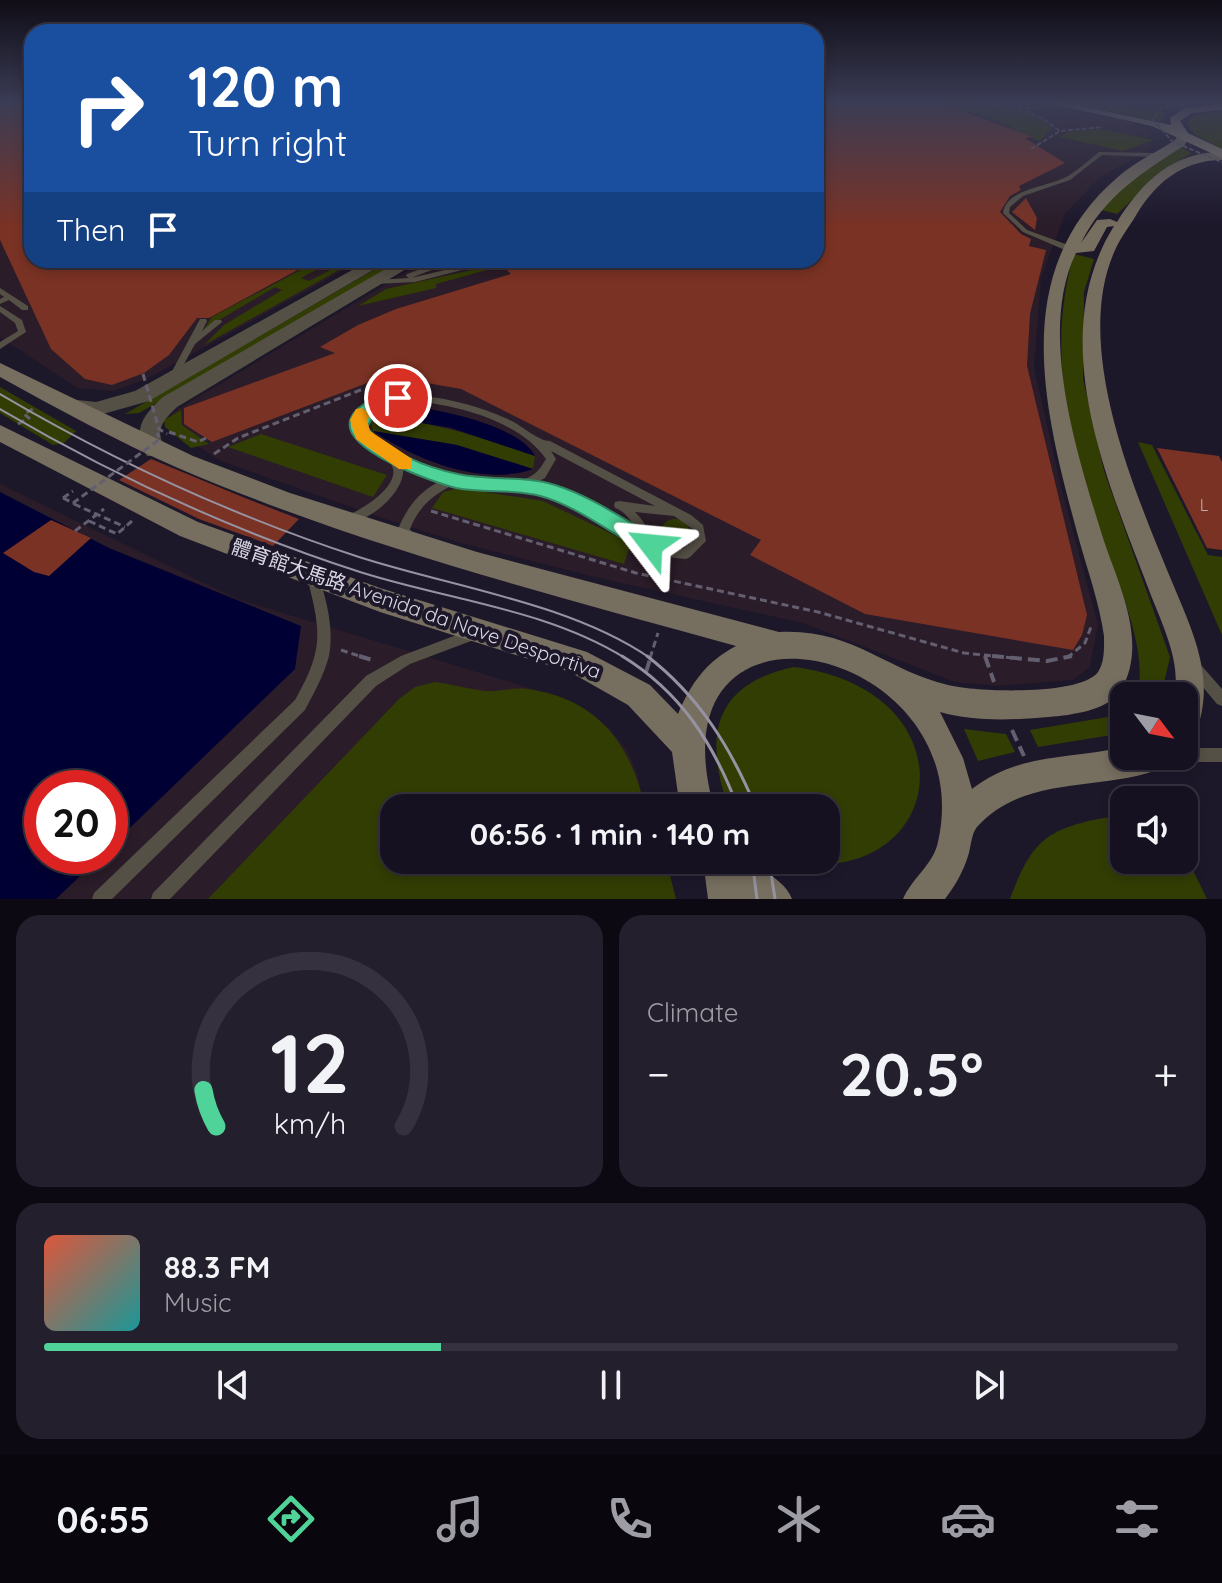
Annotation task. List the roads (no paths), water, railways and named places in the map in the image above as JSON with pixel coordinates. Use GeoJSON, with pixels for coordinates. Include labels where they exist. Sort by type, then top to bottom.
{"type":"FeatureCollection","features":[{"type":"Feature","properties":{"kind":"main road"},"geometry":{"type":"LineString","coordinates":[[0,369],[55,401],[160,439],[238,486],[416,547],[598,599],[777,644],[821,646],[843,652],[915,688],[959,702],[1019,703],[1086,697],[1104,688],[1115,673],[1117,630],[1066,449],[1052,365],[1056,285],[1068,248],[1100,197],[1156,155],[1177,144]]}},
{"type":"Feature","properties":{"kind":"main road"},"geometry":{"type":"LineString","coordinates":[[1200,144],[1222,155]]}},
{"type":"Feature","properties":{"kind":"main road"},"geometry":{"type":"LineString","coordinates":[[1190,682],[1186,654],[1112,456],[1094,374],[1093,295],[1103,256],[1119,223],[1167,173],[1194,156],[1222,155]]}},
{"type":"Feature","properties":{"kind":"main road"},"geometry":{"type":"LineString","coordinates":[[1068,248],[1088,248],[1102,223],[1119,223]]}},
{"type":"Feature","properties":{"kind":"main road","name":"體育館大馬路 Avenida da Nave Desportiva"},"geometry":{"type":"LineString","coordinates":[[0,433],[189,529],[312,575],[577,661],[639,695],[687,745]]}},
{"type":"Feature","properties":{"kind":"main road"},"geometry":{"type":"LineString","coordinates":[[693,794],[687,745],[692,718],[716,676],[734,660],[777,644]]}},
{"type":"Feature","properties":{"kind":"main road"},"geometry":{"type":"LineString","coordinates":[[875,667],[909,695],[936,731],[954,774],[959,820],[948,863],[921,899]]}},
{"type":"Feature","properties":{"kind":"main road"},"geometry":{"type":"LineString","coordinates":[[959,820],[1004,785],[1032,775],[1110,766]]}},
{"type":"Feature","properties":{"kind":"main road"},"geometry":{"type":"LineString","coordinates":[[722,874],[726,899]]}},
{"type":"Feature","properties":{"kind":"main road"},"geometry":{"type":"LineString","coordinates":[[741,874],[752,886],[774,899]]}},
{"type":"Feature","properties":{"kind":"street"},"geometry":{"type":"LineString","coordinates":[[55,401],[85,409],[119,404],[166,382],[368,268]]}},
{"type":"Feature","properties":{"kind":"street"},"geometry":{"type":"LineString","coordinates":[[160,439],[148,440],[149,427],[170,402],[399,268]]}},
{"type":"Feature","properties":{"kind":"lane"},"geometry":{"type":"LineString","coordinates":[[1068,248],[1025,231],[1006,213],[1007,206],[1021,195],[1068,179],[1101,153],[1156,155]]}},
{"type":"Feature","properties":{"kind":"lane"},"geometry":{"type":"LineString","coordinates":[[401,281],[433,268]]}},
{"type":"Feature","properties":{"kind":"lane"},"geometry":{"type":"LineString","coordinates":[[375,282],[401,281],[460,268]]}},
{"type":"Feature","properties":{"kind":"lane"},"geometry":{"type":"LineString","coordinates":[[0,290],[25,308]]}},
{"type":"Feature","properties":{"kind":"lane"},"geometry":{"type":"LineString","coordinates":[[0,302],[10,297]]}},
{"type":"Feature","properties":{"kind":"lane"},"geometry":{"type":"LineString","coordinates":[[0,308],[19,322],[22,332],[0,346]]}},
{"type":"Feature","properties":{"kind":"lane"},"geometry":{"type":"LineString","coordinates":[[166,382],[178,371],[203,321]]}},
{"type":"Feature","properties":{"kind":"lane"},"geometry":{"type":"LineString","coordinates":[[193,343],[218,322]]}},
{"type":"Feature","properties":{"kind":"lane"},"geometry":{"type":"LineString","coordinates":[[398,398],[431,400],[476,412],[530,436],[680,514],[699,528],[700,541],[694,550],[677,555],[651,545],[570,499],[540,487],[457,481],[394,458],[369,442],[359,428],[359,420],[371,407],[398,398]]}},
{"type":"Feature","properties":{"kind":"lane"},"geometry":{"type":"LineString","coordinates":[[520,485],[539,478],[548,470],[551,459],[547,450],[530,436]]}},
{"type":"Feature","properties":{"kind":"lane"},"geometry":{"type":"LineString","coordinates":[[335,521],[361,516],[386,495],[399,476],[400,466],[394,458]]}},
{"type":"Feature","properties":{"kind":"lane"},"geometry":{"type":"LineString","coordinates":[[416,547],[404,529],[417,506],[436,487],[457,481]]}},
{"type":"Feature","properties":{"kind":"lane"},"geometry":{"type":"LineString","coordinates":[[651,545],[635,518],[619,505],[680,514]]}},
{"type":"Feature","properties":{"kind":"lane"},"geometry":{"type":"LineString","coordinates":[[100,899],[300,705],[319,673],[326,646],[312,575]]}},
{"type":"Feature","properties":{"kind":"lane"},"geometry":{"type":"LineString","coordinates":[[159,899],[371,681],[395,667],[481,631]]}},
{"type":"Feature","properties":{"kind":"lane"},"geometry":{"type":"LineString","coordinates":[[1186,654],[1200,677],[1222,699]]}},
{"type":"Feature","properties":{"kind":"lane"},"geometry":{"type":"LineString","coordinates":[[1198,755],[1222,755]]}},
{"type":"Feature","properties":{"kind":"tram line"},"geometry":{"type":"LineString","coordinates":[[0,394],[130,464],[266,524],[359,557],[547,610],[584,623],[648,657]]}},
{"type":"Feature","properties":{"kind":"tram line"},"geometry":{"type":"LineString","coordinates":[[0,409],[131,479],[266,539],[393,582],[530,617],[595,641],[625,658]]}},
{"type":"Feature","properties":{"kind":"tram line"},"geometry":{"type":"LineString","coordinates":[[648,657],[682,688],[712,724],[749,794]]}},
{"type":"Feature","properties":{"kind":"tram line"},"geometry":{"type":"LineString","coordinates":[[625,658],[662,686],[678,703],[706,741],[733,794]]}},
{"type":"Feature","properties":{"kind":"tram line"},"geometry":{"type":"LineString","coordinates":[[754,874],[757,899]]}},
{"type":"Feature","properties":{"kind":"tram line"},"geometry":{"type":"LineString","coordinates":[[771,874],[775,899]]}}]}
